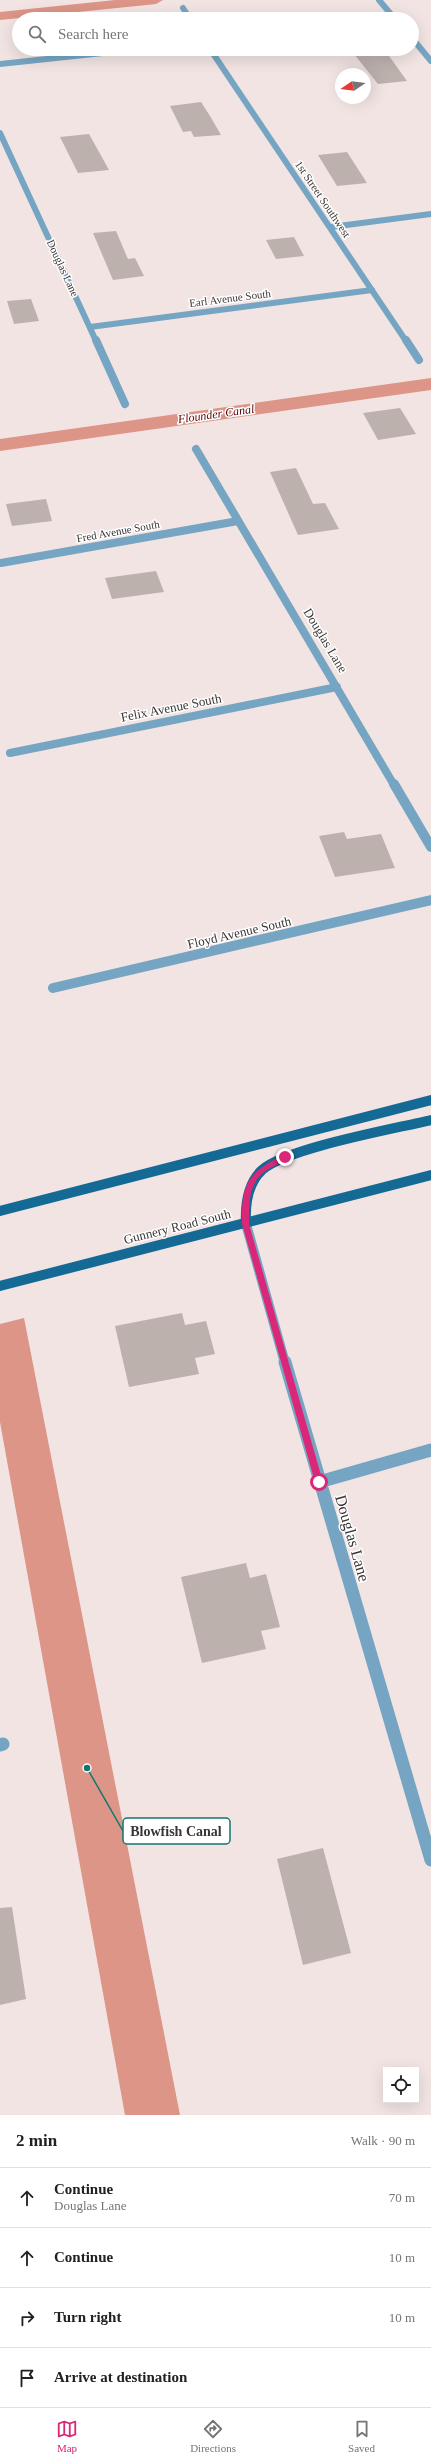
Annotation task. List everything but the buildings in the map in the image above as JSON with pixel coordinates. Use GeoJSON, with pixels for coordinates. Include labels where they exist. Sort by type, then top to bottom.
{"type":"FeatureCollection","features":[{"type":"Feature","properties":{"kind":"main road"},"geometry":{"type":"LineString","coordinates":[[0,1211],[431,1100]]}},
{"type":"Feature","properties":{"kind":"main road"},"geometry":{"type":"LineString","coordinates":[[246,1224],[245,1201],[249,1186],[263,1169],[285,1157],[431,1120]]}},
{"type":"Feature","properties":{"kind":"main road","name":"Gunnery Road South"},"geometry":{"type":"LineString","coordinates":[[0,1286],[246,1224],[431,1175]]}},
{"type":"Feature","properties":{"kind":"street"},"geometry":{"type":"LineString","coordinates":[[379,0],[390,12]]}},
{"type":"Feature","properties":{"kind":"street"},"geometry":{"type":"LineString","coordinates":[[183,8],[186,12]]}},
{"type":"Feature","properties":{"kind":"street"},"geometry":{"type":"LineString","coordinates":[[419,46],[431,61]]}},
{"type":"Feature","properties":{"kind":"street"},"geometry":{"type":"LineString","coordinates":[[0,64],[75,56]]}},
{"type":"Feature","properties":{"kind":"street","name":"1st Street Southwest"},"geometry":{"type":"LineString","coordinates":[[215,56],[419,360]]}},
{"type":"Feature","properties":{"kind":"street","name":"Douglas Lane"},"geometry":{"type":"LineString","coordinates":[[0,133],[125,404]]}},
{"type":"Feature","properties":{"kind":"street"},"geometry":{"type":"LineString","coordinates":[[331,227],[431,214]]}},
{"type":"Feature","properties":{"kind":"street","name":"Earl Avenue South"},"geometry":{"type":"LineString","coordinates":[[90,327],[372,290]]}},
{"type":"Feature","properties":{"kind":"street","name":"Douglas Lane"},"geometry":{"type":"LineString","coordinates":[[196,448],[431,848]]}},
{"type":"Feature","properties":{"kind":"street","name":"Fred Avenue South"},"geometry":{"type":"LineString","coordinates":[[1,563],[238,520]]}},
{"type":"Feature","properties":{"kind":"street","name":"Felix Avenue South"},"geometry":{"type":"LineString","coordinates":[[10,753],[336,687]]}},
{"type":"Feature","properties":{"kind":"street","name":"Floyd Avenue South"},"geometry":{"type":"LineString","coordinates":[[53,988],[431,900]]}},
{"type":"Feature","properties":{"kind":"street","name":"Douglas Lane"},"geometry":{"type":"LineString","coordinates":[[246,1224],[319,1482],[431,1860]]}},
{"type":"Feature","properties":{"kind":"street"},"geometry":{"type":"LineString","coordinates":[[319,1482],[431,1450]]}},
{"type":"Feature","properties":{"kind":"shaded area"},"geometry":{"type":"Polygon","coordinates":[[[24,1318],[180,2115],[125,2115],[0,1422],[0,1324],[24,1318]]]}},
{"type":"Feature","properties":{"kind":"waterway"},"geometry":{"type":"LineString","coordinates":[[39,12],[156,0]]}},
{"type":"Feature","properties":{"kind":"waterway"},"geometry":{"type":"LineString","coordinates":[[0,16],[12,15]]}},
{"type":"Feature","properties":{"kind":"waterway","name":"Flounder Canal"},"geometry":{"type":"LineString","coordinates":[[0,445],[431,384]]}},
{"type":"Feature","properties":{"kind":"place","name":"Blowfish Canal"},"geometry":{"type":"Point","coordinates":[87,1768]}},
{"type":"Feature","properties":{"kind":"route"},"geometry":{"type":"LineString","coordinates":[[285,1157],[263,1169],[249,1186],[245,1201],[246,1224],[319,1482]]}}]}
